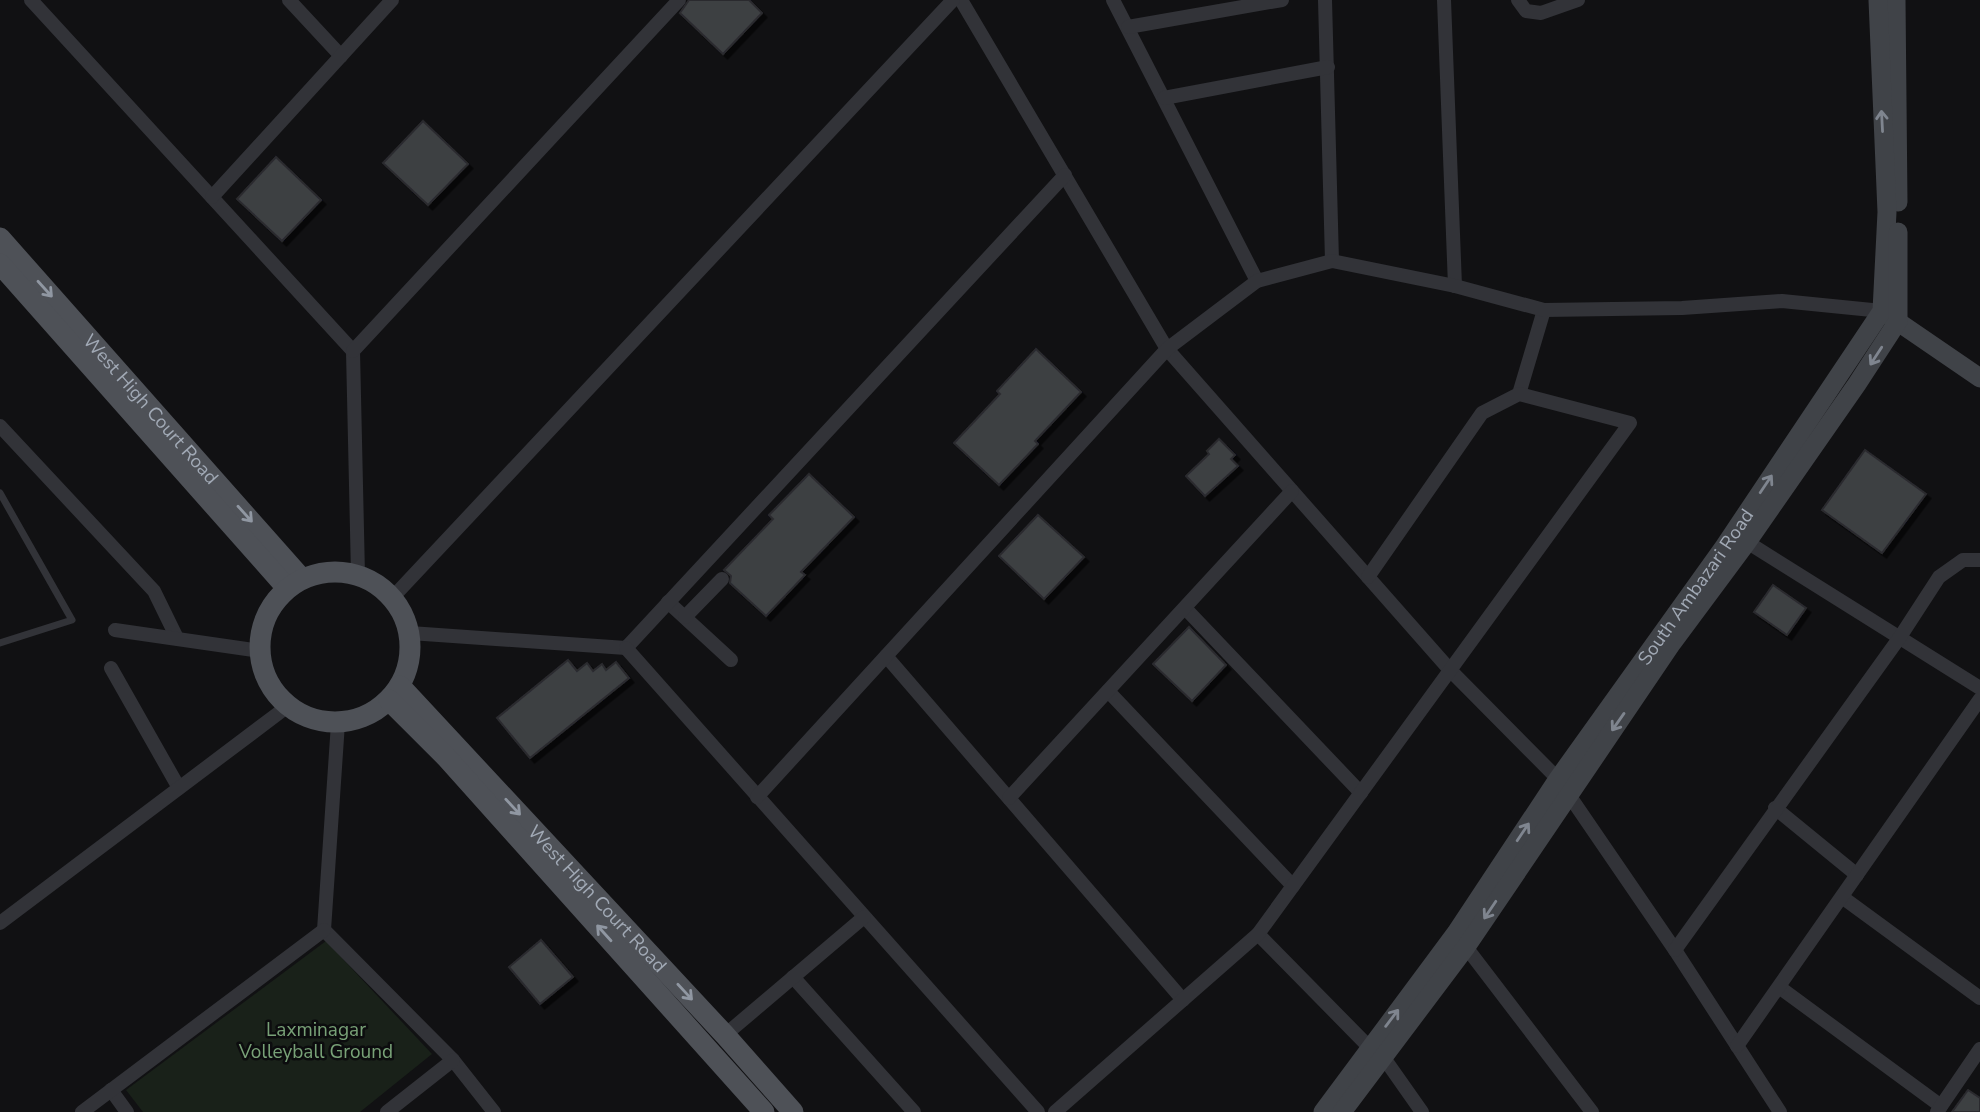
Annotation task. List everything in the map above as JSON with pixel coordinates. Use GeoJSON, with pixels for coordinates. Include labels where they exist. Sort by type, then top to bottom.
{"type":"FeatureCollection","features":[{"type":"Feature","properties":{"kind":"main road"},"geometry":{"type":"LineString","coordinates":[[1878,0],[1890,316]]}},
{"type":"Feature","properties":{"kind":"main road"},"geometry":{"type":"LineString","coordinates":[[1890,316],[1899,136],[1896,0]]}},
{"type":"Feature","properties":{"kind":"main road","name":"West High Court Road"},"geometry":{"type":"LineString","coordinates":[[0,238],[295,584]]}},
{"type":"Feature","properties":{"kind":"main road","name":"West High Court Road"},"geometry":{"type":"LineString","coordinates":[[0,264],[295,584]]}},
{"type":"Feature","properties":{"kind":"main road"},"geometry":{"type":"LineString","coordinates":[[1890,316],[1980,377]]}},
{"type":"Feature","properties":{"kind":"main road","name":"South Ambazari Road"},"geometry":{"type":"LineString","coordinates":[[1342,1112],[1377,1053],[1456,933],[1747,542],[1857,384],[1890,316]]}},
{"type":"Feature","properties":{"kind":"main road","name":"South Ambazari Road"},"geometry":{"type":"LineString","coordinates":[[1323,1112],[1377,1053],[1466,947],[1563,786],[1724,547],[1890,316]]}},
{"type":"Feature","properties":{"kind":"main road"},"geometry":{"type":"LineString","coordinates":[[320,573],[358,575],[377,583],[393,597],[404,614],[410,633],[408,669],[395,693],[366,716],[338,723],[303,716],[273,691],[264,672],[260,651],[262,628],[272,606],[295,584],[320,573]]}},
{"type":"Feature","properties":{"kind":"main road"},"geometry":{"type":"LineString","coordinates":[[395,693],[446,757],[764,1112]]}},
{"type":"Feature","properties":{"kind":"main road","name":"West High Court Road"},"geometry":{"type":"LineString","coordinates":[[395,693],[725,1035],[793,1112]]}},
{"type":"Feature","properties":{"kind":"street"},"geometry":{"type":"LineString","coordinates":[[32,0],[353,351],[358,575]]}},
{"type":"Feature","properties":{"kind":"street"},"geometry":{"type":"LineString","coordinates":[[289,0],[341,56]]}},
{"type":"Feature","properties":{"kind":"street"},"geometry":{"type":"LineString","coordinates":[[212,197],[392,0]]}},
{"type":"Feature","properties":{"kind":"street"},"geometry":{"type":"LineString","coordinates":[[353,351],[679,0]]}},
{"type":"Feature","properties":{"kind":"street"},"geometry":{"type":"LineString","coordinates":[[393,597],[953,0]]}},
{"type":"Feature","properties":{"kind":"street"},"geometry":{"type":"LineString","coordinates":[[961,0],[1167,349],[1450,670],[1563,786],[1675,950],[1780,1112]]}},
{"type":"Feature","properties":{"kind":"street"},"geometry":{"type":"LineString","coordinates":[[1112,0],[1257,281]]}},
{"type":"Feature","properties":{"kind":"street"},"geometry":{"type":"LineString","coordinates":[[1128,27],[1282,0]]}},
{"type":"Feature","properties":{"kind":"street"},"geometry":{"type":"LineString","coordinates":[[1325,0],[1332,261]]}},
{"type":"Feature","properties":{"kind":"street"},"geometry":{"type":"LineString","coordinates":[[1444,0],[1455,286]]}},
{"type":"Feature","properties":{"kind":"street"},"geometry":{"type":"LineString","coordinates":[[1518,0],[1526,11],[1541,13],[1578,0]]}},
{"type":"Feature","properties":{"kind":"street"},"geometry":{"type":"LineString","coordinates":[[1164,98],[1328,67]]}},
{"type":"Feature","properties":{"kind":"street"},"geometry":{"type":"LineString","coordinates":[[626,648],[1065,175]]}},
{"type":"Feature","properties":{"kind":"street"},"geometry":{"type":"LineString","coordinates":[[757,796],[1167,349],[1257,281],[1332,261],[1455,286],[1544,310],[1682,308],[1782,301],[1890,316]]}},
{"type":"Feature","properties":{"kind":"street"},"geometry":{"type":"LineString","coordinates":[[1519,394],[1544,310]]}},
{"type":"Feature","properties":{"kind":"street"},"geometry":{"type":"LineString","coordinates":[[1055,1112],[1258,934],[1630,423],[1519,394],[1482,413],[1368,577]]}},
{"type":"Feature","properties":{"kind":"street"},"geometry":{"type":"LineString","coordinates":[[0,426],[154,591],[177,638]]}},
{"type":"Feature","properties":{"kind":"street"},"geometry":{"type":"LineString","coordinates":[[1009,798],[1292,491]]}},
{"type":"Feature","properties":{"kind":"street"},"geometry":{"type":"LineString","coordinates":[[1747,542],[1980,688]]}},
{"type":"Feature","properties":{"kind":"street"},"geometry":{"type":"LineString","coordinates":[[1675,950],[1900,637],[1939,577],[1963,559],[1980,560]]}},
{"type":"Feature","properties":{"kind":"street"},"geometry":{"type":"LineString","coordinates":[[685,617],[722,579]]}},
{"type":"Feature","properties":{"kind":"street"},"geometry":{"type":"LineString","coordinates":[[668,602],[731,660]]}},
{"type":"Feature","properties":{"kind":"street"},"geometry":{"type":"LineString","coordinates":[[1185,608],[1360,793]]}},
{"type":"Feature","properties":{"kind":"street"},"geometry":{"type":"LineString","coordinates":[[116,630],[260,651]]}},
{"type":"Feature","properties":{"kind":"street"},"geometry":{"type":"LineString","coordinates":[[410,633],[626,648],[1038,1112]]}},
{"type":"Feature","properties":{"kind":"street"},"geometry":{"type":"LineString","coordinates":[[886,656],[1183,1000]]}},
{"type":"Feature","properties":{"kind":"street"},"geometry":{"type":"LineString","coordinates":[[111,668],[179,788]]}},
{"type":"Feature","properties":{"kind":"street"},"geometry":{"type":"LineString","coordinates":[[1108,691],[1293,886]]}},
{"type":"Feature","properties":{"kind":"street"},"geometry":{"type":"LineString","coordinates":[[1737,1046],[1980,699]]}},
{"type":"Feature","properties":{"kind":"street"},"geometry":{"type":"LineString","coordinates":[[0,923],[288,706]]}},
{"type":"Feature","properties":{"kind":"street"},"geometry":{"type":"LineString","coordinates":[[338,723],[324,930],[453,1060],[494,1112]]}},
{"type":"Feature","properties":{"kind":"street"},"geometry":{"type":"LineString","coordinates":[[1775,808],[1857,875]]}},
{"type":"Feature","properties":{"kind":"street"},"geometry":{"type":"LineString","coordinates":[[1842,897],[1980,998]]}},
{"type":"Feature","properties":{"kind":"street"},"geometry":{"type":"LineString","coordinates":[[725,1035],[864,917]]}},
{"type":"Feature","properties":{"kind":"street"},"geometry":{"type":"LineString","coordinates":[[82,1112],[324,930]]}},
{"type":"Feature","properties":{"kind":"street"},"geometry":{"type":"LineString","coordinates":[[1258,934],[1377,1053],[1422,1112]]}},
{"type":"Feature","properties":{"kind":"street"},"geometry":{"type":"LineString","coordinates":[[1466,947],[1592,1112]]}},
{"type":"Feature","properties":{"kind":"street"},"geometry":{"type":"LineString","coordinates":[[793,977],[914,1112]]}},
{"type":"Feature","properties":{"kind":"street"},"geometry":{"type":"LineString","coordinates":[[1779,987],[1939,1109],[1980,1049]]}},
{"type":"Feature","properties":{"kind":"street"},"geometry":{"type":"LineString","coordinates":[[387,1112],[453,1060]]}},
{"type":"Feature","properties":{"kind":"street"},"geometry":{"type":"LineString","coordinates":[[111,1090],[127,1112]]}},
{"type":"Feature","properties":{"kind":"lane"},"geometry":{"type":"LineString","coordinates":[[0,493],[72,620],[0,643]]}},
{"type":"Feature","properties":{"kind":"green space","name":"Laxminagar Volleyball Ground"},"geometry":{"type":"Polygon","coordinates":[[[326,941],[432,1054],[360,1112],[143,1112],[126,1090],[326,941]]]}},
{"type":"Feature","properties":{"kind":"building"},"geometry":{"type":"Polygon","coordinates":[[[689,0],[749,0],[762,13],[723,54],[680,13],[689,0]]]}},
{"type":"Feature","properties":{"kind":"building"},"geometry":{"type":"Polygon","coordinates":[[[423,121],[468,164],[428,205],[383,163],[423,121]]]}},
{"type":"Feature","properties":{"kind":"building"},"geometry":{"type":"Polygon","coordinates":[[[276,157],[321,200],[282,241],[237,199],[276,157]]]}},
{"type":"Feature","properties":{"kind":"building"},"geometry":{"type":"Polygon","coordinates":[[[1036,349],[1081,392],[1035,441],[1038,444],[999,485],[954,443],[1000,394],[997,391],[1036,349]]]}},
{"type":"Feature","properties":{"kind":"building"},"geometry":{"type":"Polygon","coordinates":[[[1219,439],[1235,455],[1231,459],[1238,466],[1205,496],[1186,476],[1209,454],[1207,451],[1219,439]]]}},
{"type":"Feature","properties":{"kind":"building"},"geometry":{"type":"Polygon","coordinates":[[[1865,450],[1926,494],[1882,553],[1822,510],[1865,450]]]}},
{"type":"Feature","properties":{"kind":"building"},"geometry":{"type":"Polygon","coordinates":[[[809,474],[854,517],[801,572],[805,575],[766,616],[730,583],[731,576],[724,570],[773,519],[769,515],[809,474]]]}},
{"type":"Feature","properties":{"kind":"building"},"geometry":{"type":"Polygon","coordinates":[[[1038,515],[1084,557],[1044,599],[999,556],[1038,515]]]}},
{"type":"Feature","properties":{"kind":"building"},"geometry":{"type":"Polygon","coordinates":[[[1773,585],[1806,608],[1787,635],[1754,612],[1773,585]]]}},
{"type":"Feature","properties":{"kind":"building"},"geometry":{"type":"Polygon","coordinates":[[[1189,627],[1226,665],[1192,701],[1153,664],[1189,627]]]}},
{"type":"Feature","properties":{"kind":"building"},"geometry":{"type":"Polygon","coordinates":[[[568,660],[577,671],[587,663],[593,671],[602,664],[606,670],[616,662],[629,678],[530,758],[497,718],[568,660]]]}},
{"type":"Feature","properties":{"kind":"building"},"geometry":{"type":"Polygon","coordinates":[[[541,940],[573,977],[540,1004],[509,967],[541,940]]]}},
{"type":"Feature","properties":{"kind":"building"},"geometry":{"type":"Polygon","coordinates":[[[1968,1090],[1980,1098],[1980,1112],[1952,1112],[1968,1090]]]}}]}
